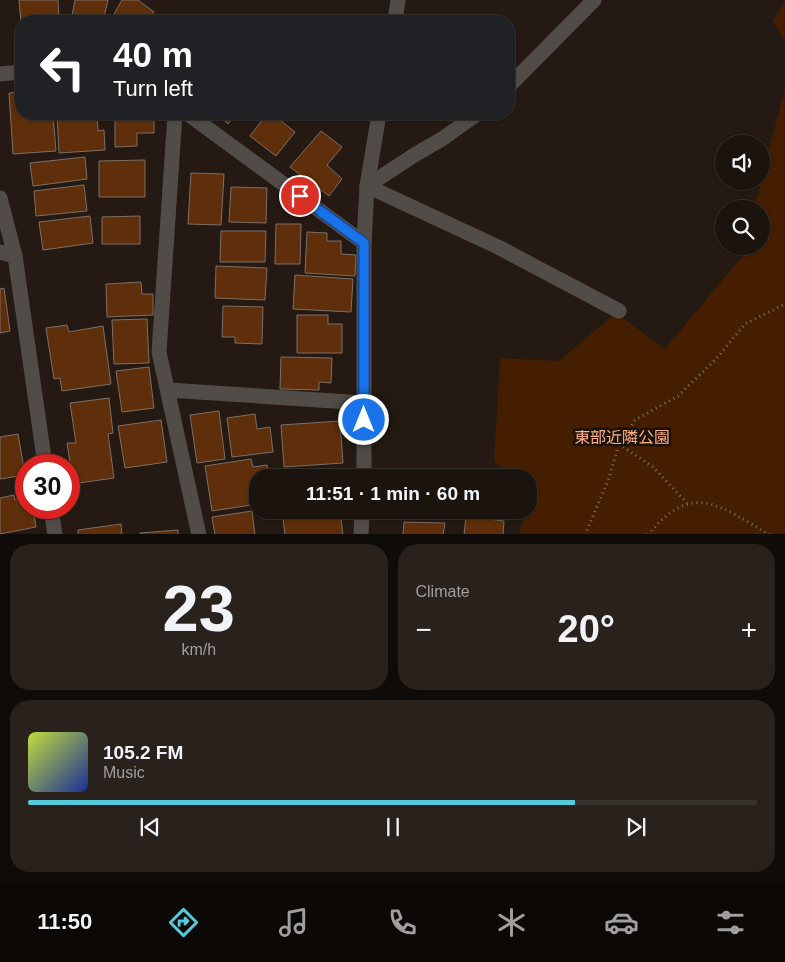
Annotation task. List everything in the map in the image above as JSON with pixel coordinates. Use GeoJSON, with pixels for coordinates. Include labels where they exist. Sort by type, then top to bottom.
{"type":"FeatureCollection","features":[{"type":"Feature","properties":{"kind":"street"},"geometry":{"type":"LineString","coordinates":[[396,15],[398,0]]}},
{"type":"Feature","properties":{"kind":"street"},"geometry":{"type":"LineString","coordinates":[[515,80],[594,0]]}},
{"type":"Feature","properties":{"kind":"street"},"geometry":{"type":"LineString","coordinates":[[0,74],[15,73]]}},
{"type":"Feature","properties":{"kind":"street"},"geometry":{"type":"LineString","coordinates":[[175,120],[159,352],[199,534]]}},
{"type":"Feature","properties":{"kind":"street"},"geometry":{"type":"LineString","coordinates":[[196,120],[364,243]]}},
{"type":"Feature","properties":{"kind":"street"},"geometry":{"type":"LineString","coordinates":[[364,469],[364,243],[367,186],[378,120]]}},
{"type":"Feature","properties":{"kind":"street"},"geometry":{"type":"LineString","coordinates":[[367,186],[469,120]]}},
{"type":"Feature","properties":{"kind":"street"},"geometry":{"type":"LineString","coordinates":[[367,186],[498,247],[619,311]]}},
{"type":"Feature","properties":{"kind":"street"},"geometry":{"type":"LineString","coordinates":[[0,198],[7,254],[43,454]]}},
{"type":"Feature","properties":{"kind":"street"},"geometry":{"type":"LineString","coordinates":[[168,390],[364,402]]}},
{"type":"Feature","properties":{"kind":"street"},"geometry":{"type":"LineString","coordinates":[[53,519],[55,534]]}},
{"type":"Feature","properties":{"kind":"street"},"geometry":{"type":"LineString","coordinates":[[361,534],[362,519]]}},
{"type":"Feature","properties":{"kind":"path"},"geometry":{"type":"LineString","coordinates":[[585,534],[609,478],[619,444],[636,420],[678,396],[716,359],[745,324],[785,304]]}},
{"type":"Feature","properties":{"kind":"path"},"geometry":{"type":"LineString","coordinates":[[619,444],[653,467],[687,503]]}},
{"type":"Feature","properties":{"kind":"path"},"geometry":{"type":"LineString","coordinates":[[648,534],[655,526],[687,503],[710,502],[770,534]]}},
{"type":"Feature","properties":{"kind":"green space"},"geometry":{"type":"Polygon","coordinates":[[[785,2],[785,41],[773,21],[785,2]]]}},
{"type":"Feature","properties":{"kind":"green space","name":"東部近隣公園"},"geometry":{"type":"Polygon","coordinates":[[[785,90],[785,534],[519,534],[523,519],[537,519],[537,469],[502,469],[494,461],[500,358],[559,361],[616,313],[665,349],[743,255],[770,255],[770,200],[755,200],[759,190],[770,190],[770,145],[785,90]]]}},
{"type":"Feature","properties":{"kind":"building"},"geometry":{"type":"Polygon","coordinates":[[[19,0],[58,0],[59,15],[20,15],[19,0]]]}},
{"type":"Feature","properties":{"kind":"building"},"geometry":{"type":"Polygon","coordinates":[[[75,0],[108,0],[104,15],[72,15],[75,0]]]}},
{"type":"Feature","properties":{"kind":"building"},"geometry":{"type":"Polygon","coordinates":[[[122,0],[138,0],[154,12],[152,15],[113,15],[122,0]]]}},
{"type":"Feature","properties":{"kind":"building"},"geometry":{"type":"Polygon","coordinates":[[[15,92],[15,120],[53,120],[56,151],[13,154],[9,93],[15,92]]]}},
{"type":"Feature","properties":{"kind":"building"},"geometry":{"type":"Polygon","coordinates":[[[57,120],[97,120],[98,131],[104,130],[105,150],[59,153],[57,120]]]}},
{"type":"Feature","properties":{"kind":"building"},"geometry":{"type":"Polygon","coordinates":[[[115,120],[154,120],[154,133],[137,133],[137,146],[115,147],[115,120]]]}},
{"type":"Feature","properties":{"kind":"building"},"geometry":{"type":"Polygon","coordinates":[[[262,120],[280,120],[295,132],[276,156],[250,136],[262,120]]]}},
{"type":"Feature","properties":{"kind":"building"},"geometry":{"type":"Polygon","coordinates":[[[321,131],[342,147],[327,165],[342,179],[329,196],[290,167],[321,131]]]}},
{"type":"Feature","properties":{"kind":"building"},"geometry":{"type":"Polygon","coordinates":[[[85,157],[87,179],[33,186],[30,163],[85,157]]]}},
{"type":"Feature","properties":{"kind":"building"},"geometry":{"type":"Polygon","coordinates":[[[145,160],[145,197],[99,197],[99,161],[145,160]]]}},
{"type":"Feature","properties":{"kind":"building"},"geometry":{"type":"Polygon","coordinates":[[[191,173],[224,174],[221,225],[188,224],[191,173]]]}},
{"type":"Feature","properties":{"kind":"building"},"geometry":{"type":"Polygon","coordinates":[[[84,185],[87,211],[36,216],[34,191],[84,185]]]}},
{"type":"Feature","properties":{"kind":"building"},"geometry":{"type":"Polygon","coordinates":[[[231,187],[267,188],[266,223],[229,222],[231,187]]]}},
{"type":"Feature","properties":{"kind":"building"},"geometry":{"type":"Polygon","coordinates":[[[90,216],[93,243],[43,250],[39,222],[90,216]]]}},
{"type":"Feature","properties":{"kind":"building"},"geometry":{"type":"Polygon","coordinates":[[[140,216],[140,244],[102,244],[102,217],[140,216]]]}},
{"type":"Feature","properties":{"kind":"building"},"geometry":{"type":"Polygon","coordinates":[[[276,224],[301,224],[300,264],[275,264],[276,224]]]}},
{"type":"Feature","properties":{"kind":"building"},"geometry":{"type":"Polygon","coordinates":[[[221,231],[266,231],[265,262],[220,262],[221,231]]]}},
{"type":"Feature","properties":{"kind":"building"},"geometry":{"type":"Polygon","coordinates":[[[307,232],[327,233],[327,241],[341,241],[341,254],[356,255],[355,276],[305,273],[307,232]]]}},
{"type":"Feature","properties":{"kind":"building"},"geometry":{"type":"Polygon","coordinates":[[[216,266],[267,268],[265,300],[215,298],[216,266]]]}},
{"type":"Feature","properties":{"kind":"building"},"geometry":{"type":"Polygon","coordinates":[[[295,275],[353,279],[351,312],[293,309],[295,275]]]}},
{"type":"Feature","properties":{"kind":"building"},"geometry":{"type":"Polygon","coordinates":[[[141,282],[142,294],[153,294],[153,315],[107,317],[106,284],[141,282]]]}},
{"type":"Feature","properties":{"kind":"building"},"geometry":{"type":"Polygon","coordinates":[[[4,288],[10,331],[0,333],[0,289],[4,288]]]}},
{"type":"Feature","properties":{"kind":"building"},"geometry":{"type":"Polygon","coordinates":[[[223,306],[263,307],[262,344],[235,343],[235,337],[222,337],[223,306]]]}},
{"type":"Feature","properties":{"kind":"building"},"geometry":{"type":"Polygon","coordinates":[[[297,315],[328,315],[328,324],[342,324],[342,353],[297,353],[297,315]]]}},
{"type":"Feature","properties":{"kind":"building"},"geometry":{"type":"Polygon","coordinates":[[[147,319],[149,363],[114,364],[112,320],[147,319]]]}},
{"type":"Feature","properties":{"kind":"building"},"geometry":{"type":"Polygon","coordinates":[[[67,325],[69,332],[103,326],[111,384],[62,391],[60,378],[54,379],[46,328],[67,325]]]}},
{"type":"Feature","properties":{"kind":"building"},"geometry":{"type":"Polygon","coordinates":[[[281,357],[332,358],[331,383],[319,382],[319,390],[280,389],[281,357]]]}},
{"type":"Feature","properties":{"kind":"building"},"geometry":{"type":"Polygon","coordinates":[[[149,367],[154,408],[122,412],[116,371],[149,367]]]}},
{"type":"Feature","properties":{"kind":"building"},"geometry":{"type":"Polygon","coordinates":[[[109,398],[113,433],[108,434],[114,478],[80,483],[80,454],[69,454],[67,443],[76,443],[70,403],[109,398]]]}},
{"type":"Feature","properties":{"kind":"building"},"geometry":{"type":"Polygon","coordinates":[[[219,411],[225,459],[197,463],[190,415],[219,411]]]}},
{"type":"Feature","properties":{"kind":"building"},"geometry":{"type":"Polygon","coordinates":[[[255,414],[257,429],[270,427],[273,452],[232,457],[227,418],[255,414]]]}},
{"type":"Feature","properties":{"kind":"building"},"geometry":{"type":"Polygon","coordinates":[[[161,420],[167,462],[125,468],[118,426],[161,420]]]}},
{"type":"Feature","properties":{"kind":"building"},"geometry":{"type":"Polygon","coordinates":[[[340,421],[343,463],[284,467],[281,425],[340,421]]]}},
{"type":"Feature","properties":{"kind":"building"},"geometry":{"type":"Polygon","coordinates":[[[18,434],[21,454],[15,454],[15,477],[0,479],[0,437],[18,434]]]}},
{"type":"Feature","properties":{"kind":"building"},"geometry":{"type":"Polygon","coordinates":[[[251,459],[253,467],[267,465],[268,469],[249,469],[249,505],[212,511],[205,466],[251,459]]]}},
{"type":"Feature","properties":{"kind":"building"},"geometry":{"type":"Polygon","coordinates":[[[14,495],[15,519],[35,519],[36,527],[0,534],[0,498],[14,495]]]}},
{"type":"Feature","properties":{"kind":"building"},"geometry":{"type":"Polygon","coordinates":[[[249,511],[249,519],[253,519],[255,534],[215,534],[212,517],[249,511]]]}},
{"type":"Feature","properties":{"kind":"building"},"geometry":{"type":"Polygon","coordinates":[[[283,519],[341,519],[343,534],[285,534],[283,519]]]}},
{"type":"Feature","properties":{"kind":"building"},"geometry":{"type":"Polygon","coordinates":[[[466,519],[504,521],[503,534],[464,534],[466,519]]]}},
{"type":"Feature","properties":{"kind":"building"},"geometry":{"type":"Polygon","coordinates":[[[404,522],[445,523],[443,534],[403,534],[404,522]]]}},
{"type":"Feature","properties":{"kind":"building"},"geometry":{"type":"Polygon","coordinates":[[[121,524],[122,534],[78,534],[78,530],[121,524]]]}},
{"type":"Feature","properties":{"kind":"building"},"geometry":{"type":"Polygon","coordinates":[[[178,530],[178,534],[140,533],[178,530]]]}},
{"type":"Feature","properties":{"kind":"route"},"geometry":{"type":"LineString","coordinates":[[300,196],[364,243],[364,420]]}}]}
